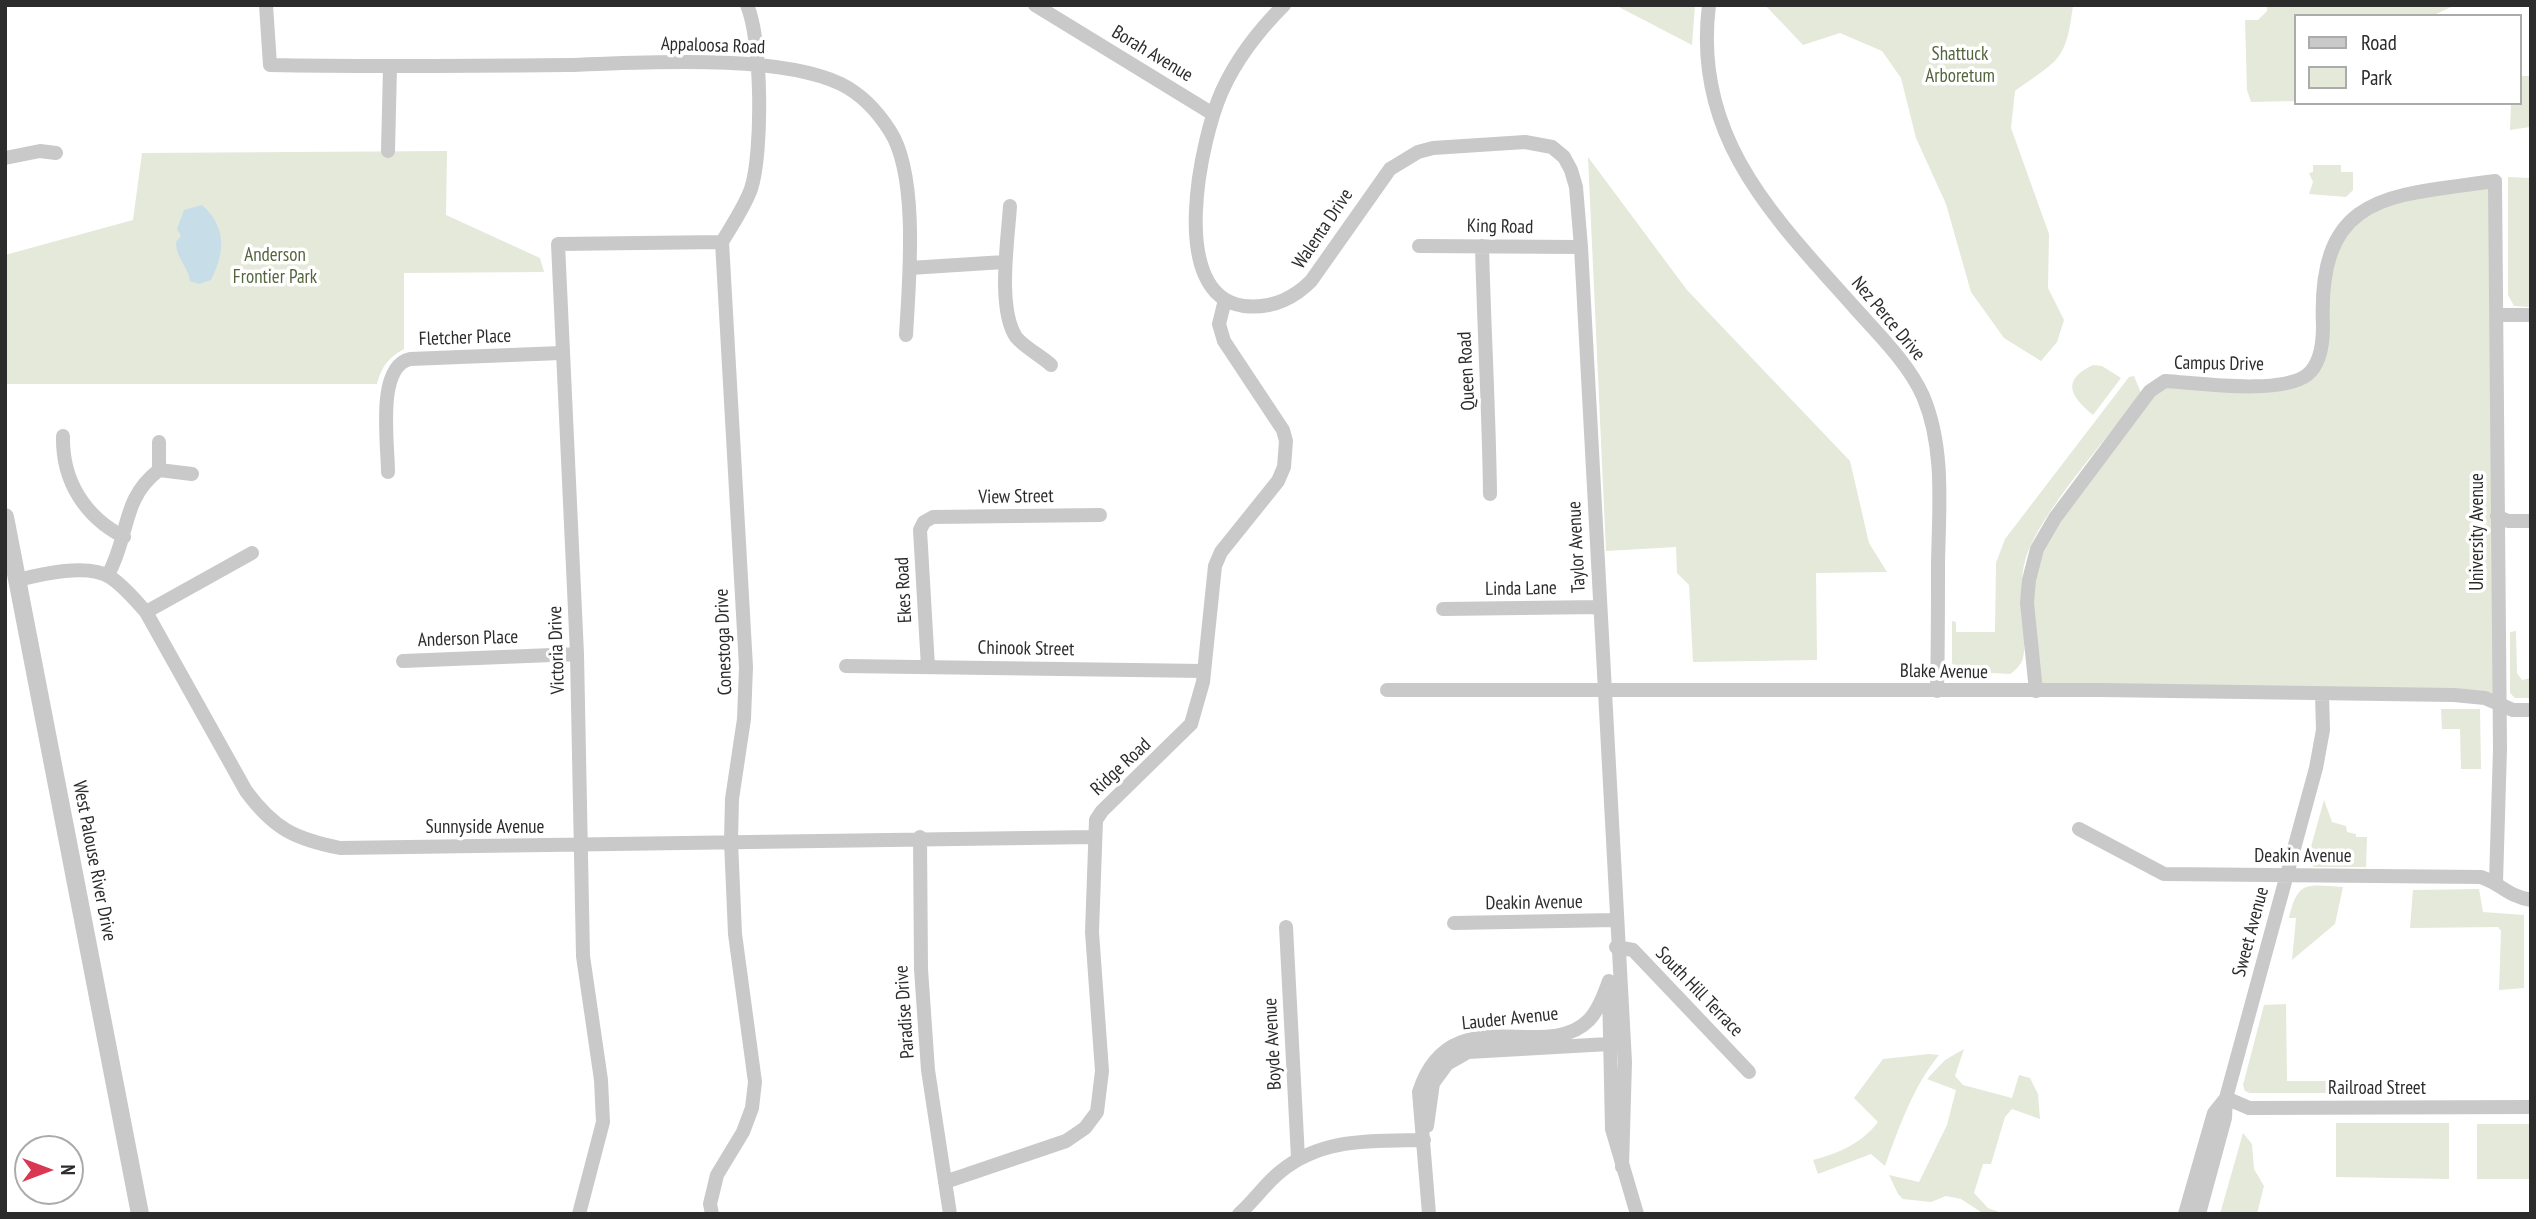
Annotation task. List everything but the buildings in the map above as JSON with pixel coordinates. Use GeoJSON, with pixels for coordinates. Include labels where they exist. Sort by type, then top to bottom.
{"type":"FeatureCollection","features":[{"type":"Feature","properties":{"kind":"street","name":"Appaloosa Road"},"geometry":{"type":"LineString","coordinates":[[266,5],[270,65],[390,67],[660,63],[757,66],[815,76],[840,84],[857,94],[877,112],[892,133],[903,166],[909,268],[906,335]]}},
{"type":"Feature","properties":{"kind":"street"},"geometry":{"type":"LineString","coordinates":[[722,242],[741,208],[753,176],[757,66],[752,18],[747,5]]}},
{"type":"Feature","properties":{"kind":"street","name":"Borah Avenue"},"geometry":{"type":"LineString","coordinates":[[1035,5],[1213,114]]}},
{"type":"Feature","properties":{"kind":"street"},"geometry":{"type":"LineString","coordinates":[[1225,300],[1207,281],[1197,239],[1200,170],[1213,114],[1237,65],[1268,22],[1284,5]]}},
{"type":"Feature","properties":{"kind":"street","name":"Nez Perce Drive"},"geometry":{"type":"LineString","coordinates":[[1709,5],[1707,41],[1716,105],[1747,178],[1770,213],[1895,352],[1922,394],[1934,425],[1939,518],[1937,691]]}},
{"type":"Feature","properties":{"kind":"street"},"geometry":{"type":"LineString","coordinates":[[388,151],[390,67]]}},
{"type":"Feature","properties":{"kind":"street","name":"Walenta Drive"},"geometry":{"type":"LineString","coordinates":[[1225,300],[1261,308],[1286,301],[1300,292],[1311,281],[1376,185],[1390,169],[1418,152],[1525,142],[1547,144],[1557,150]]}},
{"type":"Feature","properties":{"kind":"street","name":"Taylor Avenue"},"geometry":{"type":"LineString","coordinates":[[1557,150],[1571,170],[1576,187],[1581,247],[1616,947],[1625,1062],[1622,1167]]}},
{"type":"Feature","properties":{"kind":"street"},"geometry":{"type":"LineString","coordinates":[[5,158],[40,151],[56,153]]}},
{"type":"Feature","properties":{"kind":"street","name":"University Avenue"},"geometry":{"type":"LineString","coordinates":[[2495,181],[2499,857],[2496,882]]}},
{"type":"Feature","properties":{"kind":"street","name":"Campus Drive"},"geometry":{"type":"LineString","coordinates":[[2036,691],[2027,603],[2030,572],[2037,549],[2055,518],[2150,391],[2165,381],[2276,384],[2294,381],[2309,374],[2320,357],[2323,341],[2325,269],[2335,240],[2346,225],[2382,200],[2417,191],[2495,181]]}},
{"type":"Feature","properties":{"kind":"street"},"geometry":{"type":"LineString","coordinates":[[1010,206],[1004,262],[1008,308],[1016,336],[1051,365]]}},
{"type":"Feature","properties":{"kind":"street","name":"Victoria Drive"},"geometry":{"type":"LineString","coordinates":[[579,1214],[603,1122],[601,1080],[583,956],[577,654],[558,244],[722,242]]}},
{"type":"Feature","properties":{"kind":"street","name":"Conestoga Drive"},"geometry":{"type":"LineString","coordinates":[[712,1214],[710,1204],[717,1175],[743,1132],[752,1108],[755,1082],[735,934],[731,841],[732,799],[744,719],[746,667],[722,242]]}},
{"type":"Feature","properties":{"kind":"street","name":"King Road"},"geometry":{"type":"LineString","coordinates":[[1419,246],[1581,247]]}},
{"type":"Feature","properties":{"kind":"street","name":"Queen Road"},"geometry":{"type":"LineString","coordinates":[[1482,246],[1490,494]]}},
{"type":"Feature","properties":{"kind":"street"},"geometry":{"type":"LineString","coordinates":[[909,268],[1004,262]]}},
{"type":"Feature","properties":{"kind":"street","name":"Ridge Road"},"geometry":{"type":"LineString","coordinates":[[945,1182],[1066,1141],[1085,1128],[1097,1112],[1102,1071],[1092,932],[1094,836],[1102,811],[1191,724],[1198,709],[1204,671],[1215,566],[1222,552],[1278,481],[1286,453],[1283,430],[1221,334],[1220,315],[1225,300]]}},
{"type":"Feature","properties":{"kind":"street"},"geometry":{"type":"LineString","coordinates":[[2497,315],[2531,315]]}},
{"type":"Feature","properties":{"kind":"street","name":"Fletcher Place"},"geometry":{"type":"LineString","coordinates":[[388,472],[388,381],[396,365],[410,359],[561,354]]}},
{"type":"Feature","properties":{"kind":"street"},"geometry":{"type":"LineString","coordinates":[[63,436],[63,453],[76,493],[89,513],[103,526],[124,537]]}},
{"type":"Feature","properties":{"kind":"street"},"geometry":{"type":"LineString","coordinates":[[18,580],[65,571],[108,575],[124,537],[134,495],[159,470],[159,442]]}},
{"type":"Feature","properties":{"kind":"street"},"geometry":{"type":"LineString","coordinates":[[159,470],[192,474]]}},
{"type":"Feature","properties":{"kind":"street","name":"View Street"},"geometry":{"type":"LineString","coordinates":[[933,517],[1100,515]]}},
{"type":"Feature","properties":{"kind":"street"},"geometry":{"type":"LineString","coordinates":[[2497,516],[2508,521],[2531,521]]}},
{"type":"Feature","properties":{"kind":"street","name":"West Palouse River Drive"},"geometry":{"type":"LineString","coordinates":[[5,517],[140,1214]]}},
{"type":"Feature","properties":{"kind":"street","name":"Ekes Road"},"geometry":{"type":"LineString","coordinates":[[928,667],[920,530],[924,522],[933,517]]}},
{"type":"Feature","properties":{"kind":"street"},"geometry":{"type":"LineString","coordinates":[[146,612],[252,553]]}},
{"type":"Feature","properties":{"kind":"street","name":"Sunnyside Avenue"},"geometry":{"type":"LineString","coordinates":[[108,575],[146,612],[246,791],[261,812],[281,829],[306,841],[340,848],[1094,836]]}},
{"type":"Feature","properties":{"kind":"street","name":"Linda Lane"},"geometry":{"type":"LineString","coordinates":[[1443,609],[1600,607]]}},
{"type":"Feature","properties":{"kind":"street","name":"Anderson Place"},"geometry":{"type":"LineString","coordinates":[[403,661],[577,654]]}},
{"type":"Feature","properties":{"kind":"street","name":"Chinook Street"},"geometry":{"type":"LineString","coordinates":[[846,666],[1204,671]]}},
{"type":"Feature","properties":{"kind":"street","name":"Blake Avenue"},"geometry":{"type":"LineString","coordinates":[[1387,690],[2454,695],[2484,698],[2513,710],[2531,710]]}},
{"type":"Feature","properties":{"kind":"street","name":"Sweet Avenue"},"geometry":{"type":"LineString","coordinates":[[2199,1214],[2225,1118],[2226,1098],[2319,755],[2323,730],[2322,694]]}},
{"type":"Feature","properties":{"kind":"street","name":"Deakin Avenue"},"geometry":{"type":"LineString","coordinates":[[2079,829],[2164,874],[2481,877],[2496,882],[2501,890],[2511,897],[2531,900]]}},
{"type":"Feature","properties":{"kind":"street","name":"Paradise Drive"},"geometry":{"type":"LineString","coordinates":[[920,837],[922,981],[928,1070],[945,1182]]}},
{"type":"Feature","properties":{"kind":"street","name":"Deakin Avenue"},"geometry":{"type":"LineString","coordinates":[[1454,923],[1615,920]]}},
{"type":"Feature","properties":{"kind":"street","name":"Boyde Avenue"},"geometry":{"type":"LineString","coordinates":[[1286,927],[1298,1158]]}},
{"type":"Feature","properties":{"kind":"street","name":"Taylor Avenue"},"geometry":{"type":"LineString","coordinates":[[1616,947],[1609,981],[1612,1129],[1637,1214]]}},
{"type":"Feature","properties":{"kind":"street","name":"South Hill Terrace"},"geometry":{"type":"LineString","coordinates":[[1616,947],[1633,950],[1749,1072]]}},
{"type":"Feature","properties":{"kind":"street","name":"Lauder Avenue"},"geometry":{"type":"LineString","coordinates":[[1429,1214],[1419,1092],[1424,1076],[1449,1048],[1482,1038],[1574,1031],[1597,1010],[1609,981]]}},
{"type":"Feature","properties":{"kind":"street","name":"Taylor Avenue"},"geometry":{"type":"LineString","coordinates":[[1609,1044],[1616,1036],[1622,1016]]}},
{"type":"Feature","properties":{"kind":"street","name":"Lauder Avenue"},"geometry":{"type":"LineString","coordinates":[[1424,1140],[1433,1083],[1447,1064],[1468,1052],[1609,1044]]}},
{"type":"Feature","properties":{"kind":"street","name":"Sweet Avenue"},"geometry":{"type":"LineString","coordinates":[[2185,1214],[2214,1113],[2226,1098]]}},
{"type":"Feature","properties":{"kind":"street","name":"Railroad Street"},"geometry":{"type":"LineString","coordinates":[[2226,1098],[2249,1108],[2531,1107]]}},
{"type":"Feature","properties":{"kind":"street"},"geometry":{"type":"LineString","coordinates":[[1238,1214],[1279,1172],[1298,1158],[1357,1141],[1424,1140]]}},
{"type":"Feature","properties":{"kind":"street"},"geometry":{"type":"LineString","coordinates":[[945,1182],[950,1214]]}},
{"type":"Feature","properties":{"kind":"green space"},"geometry":{"type":"Polygon","coordinates":[[[1615,5],[1695,5],[1692,45],[1615,5]]]}},
{"type":"Feature","properties":{"kind":"green space","name":"Shattuck Arboretum"},"geometry":{"type":"Polygon","coordinates":[[[1765,5],[2073,5],[2067,38],[2058,57],[2015,91],[2011,128],[2049,234],[2048,288],[2064,320],[2057,342],[2041,361],[2004,338],[1971,292],[1946,204],[1916,138],[1901,78],[1882,51],[1840,33],[1803,45],[1765,5]]]}},
{"type":"Feature","properties":{"kind":"green space"},"geometry":{"type":"Polygon","coordinates":[[[2267,5],[2487,5],[2451,7],[2436,14],[2294,14],[2294,101],[2251,102],[2247,90],[2245,20],[2258,20],[2267,11],[2267,5]]]}},
{"type":"Feature","properties":{"kind":"green space"},"geometry":{"type":"Polygon","coordinates":[[[2522,76],[2531,76],[2530,127],[2510,130],[2511,105],[2522,105],[2522,76]]]}},
{"type":"Feature","properties":{"kind":"green space","name":"Anderson Frontier Park"},"geometry":{"type":"Polygon","coordinates":[[[447,151],[446,215],[540,258],[544,272],[404,273],[404,349],[386,363],[377,384],[5,384],[5,255],[133,220],[142,153],[447,151]]]}},
{"type":"Feature","properties":{"kind":"green space"},"geometry":{"type":"Polygon","coordinates":[[[1588,157],[1687,290],[1850,461],[1869,543],[1887,572],[1816,573],[1817,660],[1693,662],[1689,585],[1677,573],[1676,547],[1606,551],[1588,157]]]}},
{"type":"Feature","properties":{"kind":"green space"},"geometry":{"type":"Polygon","coordinates":[[[2313,165],[2341,165],[2341,172],[2353,172],[2353,190],[2346,197],[2309,194],[2313,182],[2309,173],[2313,172],[2313,165]]]}},
{"type":"Feature","properties":{"kind":"green space"},"geometry":{"type":"Polygon","coordinates":[[[2508,177],[2531,178],[2529,307],[2514,306],[2508,295],[2508,177]]]}},
{"type":"Feature","properties":{"kind":"green space"},"geometry":{"type":"Polygon","coordinates":[[[2495,181],[2499,705],[2484,698],[2036,691],[2027,603],[2037,549],[2165,381],[2294,381],[2320,357],[2335,240],[2382,200],[2495,181]]]}},
{"type":"Feature","properties":{"kind":"green space"},"geometry":{"type":"Polygon","coordinates":[[[2093,365],[2102,366],[2121,378],[2093,415],[2074,395],[2072,389],[2076,376],[2093,365]]]}},
{"type":"Feature","properties":{"kind":"green space"},"geometry":{"type":"Polygon","coordinates":[[[2134,376],[2141,393],[2059,499],[2032,542],[2023,574],[2025,647],[2021,663],[2010,674],[1958,671],[1952,663],[1952,621],[1956,622],[1956,632],[1995,632],[1996,563],[2005,539],[2129,377],[2134,376]]]}},
{"type":"Feature","properties":{"kind":"green space"},"geometry":{"type":"Polygon","coordinates":[[[2516,631],[2517,673],[2522,680],[2531,678],[2531,698],[2515,698],[2510,693],[2510,632],[2516,631]]]}},
{"type":"Feature","properties":{"kind":"green space"},"geometry":{"type":"Polygon","coordinates":[[[2441,709],[2480,709],[2481,769],[2461,769],[2460,729],[2442,729],[2441,709]]]}},
{"type":"Feature","properties":{"kind":"green space"},"geometry":{"type":"Polygon","coordinates":[[[2324,800],[2332,822],[2346,826],[2347,832],[2356,834],[2356,837],[2367,837],[2366,867],[2314,867],[2307,861],[2324,800]]]}},
{"type":"Feature","properties":{"kind":"green space"},"geometry":{"type":"Polygon","coordinates":[[[2312,886],[2343,887],[2335,924],[2292,960],[2296,918],[2289,918],[2300,891],[2312,886]]]}},
{"type":"Feature","properties":{"kind":"green space"},"geometry":{"type":"Polygon","coordinates":[[[2479,889],[2483,912],[2524,915],[2524,988],[2499,990],[2501,931],[2498,927],[2410,928],[2413,890],[2479,889]]]}},
{"type":"Feature","properties":{"kind":"green space"},"geometry":{"type":"Polygon","coordinates":[[[2286,1004],[2287,1081],[2351,1081],[2352,1093],[2245,1091],[2243,1085],[2264,1005],[2286,1004]]]}},
{"type":"Feature","properties":{"kind":"green space"},"geometry":{"type":"Polygon","coordinates":[[[1964,1049],[1955,1076],[1963,1085],[2012,1098],[2019,1075],[2030,1078],[2038,1094],[2040,1119],[2012,1109],[2005,1117],[1991,1164],[1983,1164],[1974,1193],[1988,1208],[2004,1214],[1984,1214],[1961,1199],[1946,1196],[1931,1202],[1903,1199],[1889,1175],[1919,1182],[1947,1125],[1956,1090],[1927,1079],[1945,1060],[1964,1049]]]}},
{"type":"Feature","properties":{"kind":"green space"},"geometry":{"type":"Polygon","coordinates":[[[1939,1055],[1914,1094],[1885,1166],[1871,1154],[1818,1174],[1813,1160],[1849,1147],[1878,1122],[1854,1098],[1883,1059],[1939,1055]]]}},
{"type":"Feature","properties":{"kind":"green space"},"geometry":{"type":"Polygon","coordinates":[[[2336,1123],[2449,1123],[2449,1179],[2336,1177],[2336,1123]]]}},
{"type":"Feature","properties":{"kind":"green space"},"geometry":{"type":"Polygon","coordinates":[[[2477,1124],[2531,1124],[2531,1179],[2477,1179],[2477,1124]]]}},
{"type":"Feature","properties":{"kind":"green space"},"geometry":{"type":"Polygon","coordinates":[[[2243,1133],[2252,1144],[2254,1169],[2264,1186],[2257,1214],[2220,1214],[2243,1133]]]}},
{"type":"Feature","properties":{"kind":"water"},"geometry":{"type":"Polygon","coordinates":[[[202,205],[220,231],[221,250],[211,280],[199,284],[190,281],[176,242],[181,236],[177,229],[184,210],[202,205]]]}}]}
